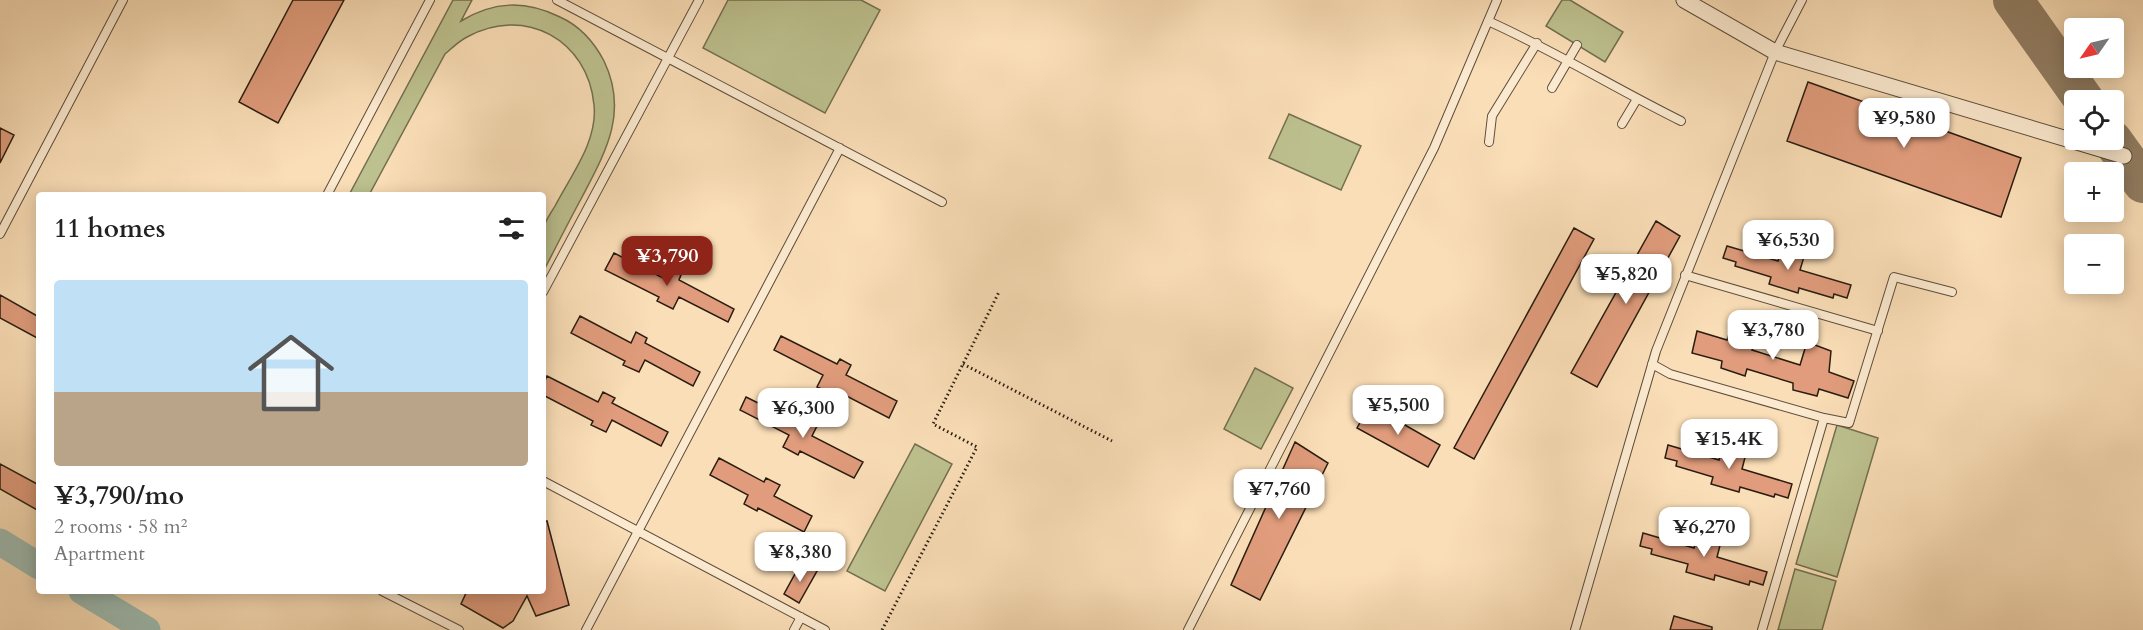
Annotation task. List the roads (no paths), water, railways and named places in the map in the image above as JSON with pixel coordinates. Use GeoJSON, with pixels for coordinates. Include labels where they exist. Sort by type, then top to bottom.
{"type":"FeatureCollection","features":[{"type":"Feature","properties":{"kind":"street"},"geometry":{"type":"LineString","coordinates":[[1684,0],[1775,52],[2124,156]]}},
{"type":"Feature","properties":{"kind":"lane"},"geometry":{"type":"LineString","coordinates":[[0,234],[123,0]]}},
{"type":"Feature","properties":{"kind":"lane"},"geometry":{"type":"LineString","coordinates":[[329,192],[430,0]]}},
{"type":"Feature","properties":{"kind":"lane"},"geometry":{"type":"LineString","coordinates":[[557,0],[942,202]]}},
{"type":"Feature","properties":{"kind":"lane"},"geometry":{"type":"LineString","coordinates":[[546,286],[699,0]]}},
{"type":"Feature","properties":{"kind":"lane"},"geometry":{"type":"LineString","coordinates":[[1188,630],[1434,148],[1497,0]]}},
{"type":"Feature","properties":{"kind":"lane"},"geometry":{"type":"LineString","coordinates":[[1575,630],[1653,364],[1685,275],[1775,52],[1802,0]]}},
{"type":"Feature","properties":{"kind":"lane"},"geometry":{"type":"LineString","coordinates":[[1488,21],[1537,43],[1681,122]]}},
{"type":"Feature","properties":{"kind":"lane"},"geometry":{"type":"LineString","coordinates":[[1489,142],[1492,116],[1537,43]]}},
{"type":"Feature","properties":{"kind":"lane"},"geometry":{"type":"LineString","coordinates":[[1552,87],[1577,45]]}},
{"type":"Feature","properties":{"kind":"lane"},"geometry":{"type":"LineString","coordinates":[[1622,124],[1636,99]]}},
{"type":"Feature","properties":{"kind":"lane"},"geometry":{"type":"LineString","coordinates":[[586,630],[840,148]]}},
{"type":"Feature","properties":{"kind":"lane"},"geometry":{"type":"LineString","coordinates":[[1685,275],[1878,331]]}},
{"type":"Feature","properties":{"kind":"lane"},"geometry":{"type":"LineString","coordinates":[[1653,364],[1670,374],[1849,423],[1894,277],[1952,292]]}},
{"type":"Feature","properties":{"kind":"lane"},"geometry":{"type":"LineString","coordinates":[[1762,630],[1824,418]]}},
{"type":"Feature","properties":{"kind":"lane"},"geometry":{"type":"LineString","coordinates":[[546,483],[825,630]]}},
{"type":"Feature","properties":{"kind":"lane"},"geometry":{"type":"LineString","coordinates":[[389,594],[459,630]]}},
{"type":"Feature","properties":{"kind":"lane"},"geometry":{"type":"LineString","coordinates":[[794,630],[801,617]]}},
{"type":"Feature","properties":{"kind":"lane"},"geometry":{"type":"LineString","coordinates":[[438,630],[443,621]]}},
{"type":"Feature","properties":{"kind":"waterway"},"geometry":{"type":"LineString","coordinates":[[0,542],[36,564]]}},
{"type":"Feature","properties":{"kind":"waterway"},"geometry":{"type":"LineString","coordinates":[[87,594],[147,630]]}}]}
